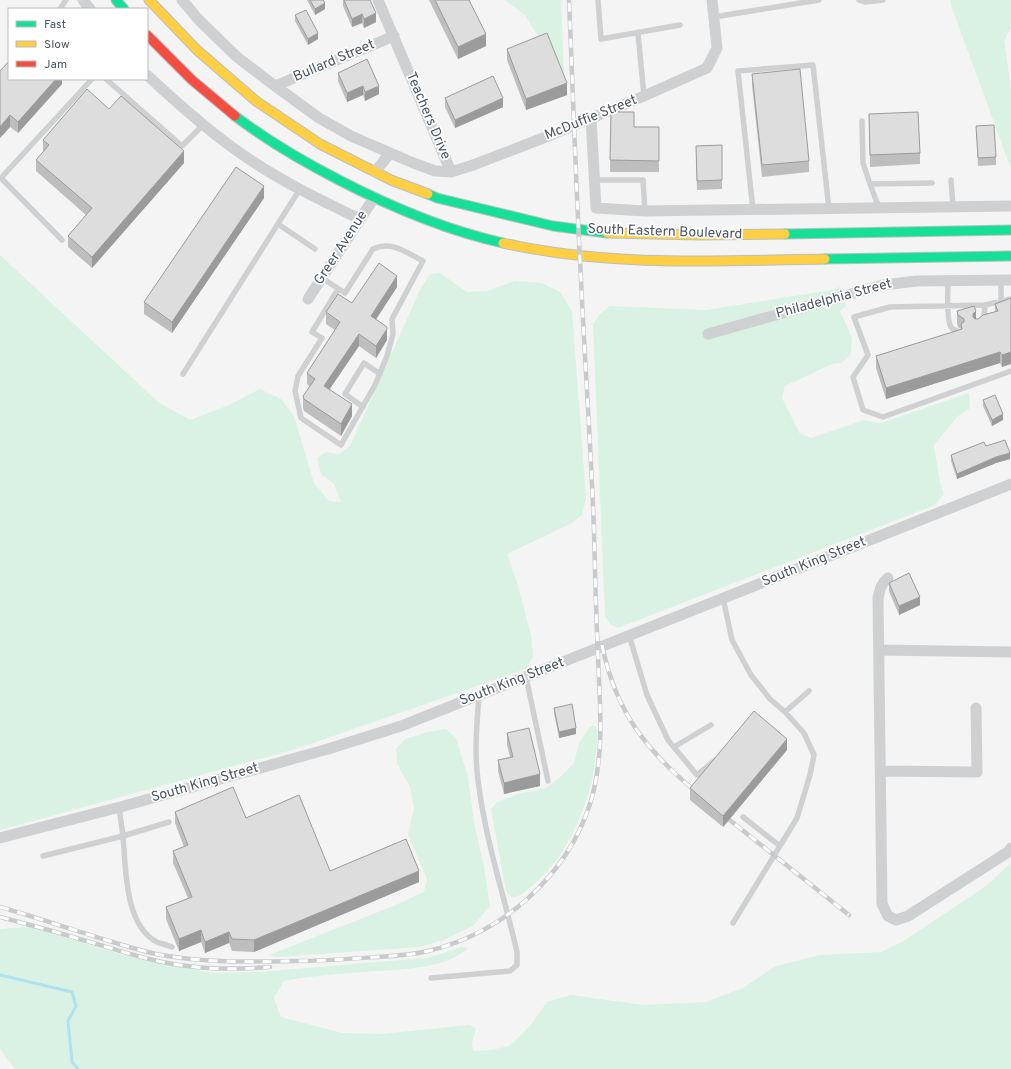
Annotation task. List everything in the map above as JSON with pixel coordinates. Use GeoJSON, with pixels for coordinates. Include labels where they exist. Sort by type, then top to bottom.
{"type":"FeatureCollection","features":[{"type":"Feature","properties":{"kind":"highway"},"geometry":{"type":"LineString","coordinates":[[116,0],[123,8]]}},
{"type":"Feature","properties":{"kind":"highway","name":"South Eastern Boulevard"},"geometry":{"type":"LineString","coordinates":[[149,0],[197,50],[256,101],[320,144],[369,174],[391,180],[437,198],[552,226],[608,233],[663,235],[1011,230]]}},
{"type":"Feature","properties":{"kind":"highway","name":"South Eastern Boulevard"},"geometry":{"type":"LineString","coordinates":[[148,36],[171,61],[214,99],[240,121],[266,139],[301,160],[374,198],[414,216],[464,232],[541,251],[580,257],[625,260],[666,261],[1011,256]]}},
{"type":"Feature","properties":{"kind":"highway"},"geometry":{"type":"LineString","coordinates":[[266,139],[340,170]]}},
{"type":"Feature","properties":{"kind":"highway"},"geometry":{"type":"LineString","coordinates":[[374,198],[387,192]]}},
{"type":"Feature","properties":{"kind":"highway"},"geometry":{"type":"LineString","coordinates":[[432,206],[512,217]]}},
{"type":"Feature","properties":{"kind":"highway"},"geometry":{"type":"LineString","coordinates":[[886,258],[963,248]]}},
{"type":"Feature","properties":{"kind":"street"},"geometry":{"type":"LineString","coordinates":[[83,0],[89,8]]}},
{"type":"Feature","properties":{"kind":"street"},"geometry":{"type":"LineString","coordinates":[[182,0],[199,20],[237,57],[275,86],[319,118],[351,136],[390,153],[369,174]]}},
{"type":"Feature","properties":{"kind":"street","name":"Teachers Drive"},"geometry":{"type":"LineString","coordinates":[[378,0],[451,172],[435,171],[390,153]]}},
{"type":"Feature","properties":{"kind":"street"},"geometry":{"type":"LineString","coordinates":[[712,0],[714,17]]}},
{"type":"Feature","properties":{"kind":"street","name":"McDuffie Street"},"geometry":{"type":"LineString","coordinates":[[451,172],[473,165],[591,118],[707,68],[717,48],[714,17]]}},
{"type":"Feature","properties":{"kind":"street","name":"Bullard Street"},"geometry":{"type":"LineString","coordinates":[[275,86],[394,36]]}},
{"type":"Feature","properties":{"kind":"street"},"geometry":{"type":"LineString","coordinates":[[148,76],[203,125],[243,155],[300,189],[328,204],[360,218]]}},
{"type":"Feature","properties":{"kind":"street","name":"South Eastern Boulevard"},"geometry":{"type":"LineString","coordinates":[[591,118],[596,208],[645,211],[1011,206]]}},
{"type":"Feature","properties":{"kind":"street","name":"Greer Avenue"},"geometry":{"type":"LineString","coordinates":[[308,299],[374,198]]}},
{"type":"Feature","properties":{"kind":"street","name":"Philadelphia Street"},"geometry":{"type":"LineString","coordinates":[[708,334],[883,285],[917,281],[1006,280]]}},
{"type":"Feature","properties":{"kind":"street","name":"South King Street"},"geometry":{"type":"LineString","coordinates":[[0,838],[119,807],[350,742],[401,726],[1011,484]]}},
{"type":"Feature","properties":{"kind":"street"},"geometry":{"type":"LineString","coordinates":[[888,578],[883,582],[878,598],[882,904],[888,916],[896,920],[908,916],[1008,852],[1011,848]]}},
{"type":"Feature","properties":{"kind":"street"},"geometry":{"type":"LineString","coordinates":[[879,650],[1011,652]]}},
{"type":"Feature","properties":{"kind":"street"},"geometry":{"type":"LineString","coordinates":[[880,771],[977,772],[976,708]]}},
{"type":"Feature","properties":{"kind":"lane"},"geometry":{"type":"LineString","coordinates":[[598,0],[601,39],[680,25]]}},
{"type":"Feature","properties":{"kind":"lane"},"geometry":{"type":"LineString","coordinates":[[714,17],[819,0]]}},
{"type":"Feature","properties":{"kind":"lane"},"geometry":{"type":"LineString","coordinates":[[859,0],[865,2],[883,0]]}},
{"type":"Feature","properties":{"kind":"lane"},"geometry":{"type":"LineString","coordinates":[[638,33],[644,96]]}},
{"type":"Feature","properties":{"kind":"lane"},"geometry":{"type":"LineString","coordinates":[[753,210],[738,71],[813,65],[829,209]]}},
{"type":"Feature","properties":{"kind":"lane"},"geometry":{"type":"LineString","coordinates":[[62,240],[1,178],[91,80]]}},
{"type":"Feature","properties":{"kind":"lane"},"geometry":{"type":"LineString","coordinates":[[107,80],[182,146],[203,125]]}},
{"type":"Feature","properties":{"kind":"lane"},"geometry":{"type":"LineString","coordinates":[[862,121],[863,163],[879,208]]}},
{"type":"Feature","properties":{"kind":"lane"},"geometry":{"type":"LineString","coordinates":[[594,180],[643,180],[645,211]]}},
{"type":"Feature","properties":{"kind":"lane"},"geometry":{"type":"LineString","coordinates":[[951,180],[953,207]]}},
{"type":"Feature","properties":{"kind":"lane"},"geometry":{"type":"LineString","coordinates":[[870,184],[932,183]]}},
{"type":"Feature","properties":{"kind":"lane"},"geometry":{"type":"LineString","coordinates":[[183,374],[300,189]]}},
{"type":"Feature","properties":{"kind":"lane"},"geometry":{"type":"LineString","coordinates":[[278,224],[315,249]]}},
{"type":"Feature","properties":{"kind":"lane"},"geometry":{"type":"LineString","coordinates":[[322,278],[345,293],[373,249],[380,245],[392,246],[422,261],[392,319],[393,334],[380,374],[341,445],[300,418],[295,391],[298,376],[322,338],[312,332],[338,289]]}},
{"type":"Feature","properties":{"kind":"lane"},"geometry":{"type":"LineString","coordinates":[[948,280],[948,306],[951,327],[960,332]]}},
{"type":"Feature","properties":{"kind":"lane"},"geometry":{"type":"LineString","coordinates":[[1001,301],[1006,280]]}},
{"type":"Feature","properties":{"kind":"lane"},"geometry":{"type":"LineString","coordinates":[[1011,299],[984,305],[890,307],[854,317],[868,355],[852,377],[863,410],[883,416],[1011,371]]}},
{"type":"Feature","properties":{"kind":"lane"},"geometry":{"type":"LineString","coordinates":[[977,327],[981,324],[984,316],[984,305]]}},
{"type":"Feature","properties":{"kind":"lane"},"geometry":{"type":"LineString","coordinates":[[363,407],[345,394],[364,363],[380,374]]}},
{"type":"Feature","properties":{"kind":"lane"},"geometry":{"type":"LineString","coordinates":[[722,598],[732,640],[750,675],[770,699],[785,712],[804,733],[814,754],[810,775],[797,818],[733,923]]}},
{"type":"Feature","properties":{"kind":"lane"},"geometry":{"type":"LineString","coordinates":[[629,635],[647,695],[668,740],[697,775],[715,760]]}},
{"type":"Feature","properties":{"kind":"lane"},"geometry":{"type":"LineString","coordinates":[[526,677],[548,781]]}},
{"type":"Feature","properties":{"kind":"lane"},"geometry":{"type":"LineString","coordinates":[[785,712],[809,691]]}},
{"type":"Feature","properties":{"kind":"lane"},"geometry":{"type":"LineString","coordinates":[[431,978],[510,971],[517,965],[517,952],[482,810],[477,779],[476,742],[479,695]]}},
{"type":"Feature","properties":{"kind":"lane"},"geometry":{"type":"LineString","coordinates":[[674,747],[711,726]]}},
{"type":"Feature","properties":{"kind":"lane"},"geometry":{"type":"LineString","coordinates":[[119,807],[128,897],[134,914],[144,931],[156,941],[172,947]]}},
{"type":"Feature","properties":{"kind":"lane"},"geometry":{"type":"LineString","coordinates":[[743,817],[780,846]]}},
{"type":"Feature","properties":{"kind":"lane"},"geometry":{"type":"LineString","coordinates":[[43,856],[123,836],[169,822]]}},
{"type":"Feature","properties":{"kind":"green space"},"geometry":{"type":"Polygon","coordinates":[[[505,0],[561,0],[564,75],[525,15],[505,0]]]}},
{"type":"Feature","properties":{"kind":"green space"},"geometry":{"type":"Polygon","coordinates":[[[951,0],[1011,0],[1011,28],[1004,41],[1011,88],[1011,169],[951,5],[951,0]]]}},
{"type":"Feature","properties":{"kind":"green space"},"geometry":{"type":"Polygon","coordinates":[[[0,255],[158,402],[190,420],[229,405],[260,389],[281,399],[294,416],[314,483],[329,501],[341,502],[334,484],[321,474],[317,458],[326,452],[339,454],[350,446],[420,290],[430,274],[440,273],[467,292],[487,291],[515,281],[542,283],[560,292],[572,311],[586,498],[582,515],[572,523],[507,554],[516,579],[531,635],[533,657],[526,669],[296,749],[0,830],[0,255]]]}},
{"type":"Feature","properties":{"kind":"green space"},"geometry":{"type":"Polygon","coordinates":[[[840,287],[846,306],[840,311],[852,338],[851,354],[842,363],[832,364],[785,386],[782,398],[800,434],[811,438],[864,420],[881,423],[969,393],[970,408],[958,416],[934,445],[940,483],[944,494],[935,505],[618,628],[610,624],[605,616],[593,324],[600,314],[610,306],[707,310],[831,290],[840,287]]]}},
{"type":"Feature","properties":{"kind":"green space"},"geometry":{"type":"Polygon","coordinates":[[[594,725],[598,730],[591,785],[576,827],[562,852],[544,875],[523,893],[512,898],[506,891],[491,809],[497,802],[521,793],[546,788],[559,778],[574,763],[579,743],[589,728],[594,725]]]}},
{"type":"Feature","properties":{"kind":"green space"},"geometry":{"type":"Polygon","coordinates":[[[446,729],[456,738],[468,777],[474,822],[484,867],[490,906],[473,926],[444,940],[419,947],[277,957],[269,955],[391,907],[424,892],[427,879],[408,835],[414,808],[410,787],[397,764],[396,749],[405,739],[428,732],[446,729]]]}},
{"type":"Feature","properties":{"kind":"green space"},"geometry":{"type":"Polygon","coordinates":[[[1011,863],[1011,1069],[15,1069],[0,1049],[0,929],[28,927],[38,929],[120,954],[212,973],[259,972],[427,958],[462,947],[468,948],[458,956],[446,961],[418,968],[323,975],[284,981],[274,998],[281,1017],[342,1033],[381,1034],[469,1025],[476,1028],[472,1044],[473,1051],[491,1050],[509,1046],[530,1026],[547,1002],[571,995],[643,1005],[706,1002],[743,988],[774,967],[819,955],[881,952],[902,942],[986,886],[1011,863]]]}},
{"type":"Feature","properties":{"kind":"building"},"geometry":{"type":"Polygon","coordinates":[[[310,0],[323,0],[325,3],[315,9],[310,0]]]}},
{"type":"Feature","properties":{"kind":"building"},"geometry":{"type":"Polygon","coordinates":[[[344,0],[370,0],[376,13],[364,19],[362,14],[352,19],[344,0]]]}},
{"type":"Feature","properties":{"kind":"building"},"geometry":{"type":"Polygon","coordinates":[[[435,0],[469,0],[486,34],[458,47],[435,0]]]}},
{"type":"Feature","properties":{"kind":"building"},"geometry":{"type":"Polygon","coordinates":[[[306,10],[318,33],[308,39],[295,15],[306,10]]]}},
{"type":"Feature","properties":{"kind":"building"},"geometry":{"type":"Polygon","coordinates":[[[547,33],[567,83],[526,99],[507,49],[547,33]]]}},
{"type":"Feature","properties":{"kind":"building"},"geometry":{"type":"Polygon","coordinates":[[[367,59],[379,86],[365,92],[363,86],[347,93],[338,73],[367,59]]]}},
{"type":"Feature","properties":{"kind":"building"},"geometry":{"type":"Polygon","coordinates":[[[8,62],[8,80],[55,80],[18,122],[10,115],[0,127],[0,71],[8,62]]]}},
{"type":"Feature","properties":{"kind":"building"},"geometry":{"type":"Polygon","coordinates":[[[800,69],[809,161],[762,165],[752,74],[800,69]]]}},
{"type":"Feature","properties":{"kind":"building"},"geometry":{"type":"Polygon","coordinates":[[[493,76],[503,98],[455,120],[445,98],[493,76]]]}},
{"type":"Feature","properties":{"kind":"building"},"geometry":{"type":"Polygon","coordinates":[[[87,89],[109,109],[121,96],[184,151],[92,257],[68,236],[92,208],[36,160],[49,145],[43,140],[87,89]]]}},
{"type":"Feature","properties":{"kind":"building"},"geometry":{"type":"Polygon","coordinates":[[[611,112],[634,112],[634,127],[659,127],[659,161],[610,160],[611,112]]]}},
{"type":"Feature","properties":{"kind":"building"},"geometry":{"type":"Polygon","coordinates":[[[918,112],[920,153],[870,155],[869,114],[918,112]]]}},
{"type":"Feature","properties":{"kind":"building"},"geometry":{"type":"Polygon","coordinates":[[[994,125],[996,157],[978,158],[976,126],[994,125]]]}},
{"type":"Feature","properties":{"kind":"building"},"geometry":{"type":"Polygon","coordinates":[[[722,145],[722,180],[697,181],[696,146],[722,145]]]}},
{"type":"Feature","properties":{"kind":"building"},"geometry":{"type":"Polygon","coordinates":[[[236,167],[264,186],[172,322],[144,302],[236,167]]]}},
{"type":"Feature","properties":{"kind":"building"},"geometry":{"type":"Polygon","coordinates":[[[379,263],[397,276],[371,316],[387,327],[387,329],[376,346],[359,334],[324,386],[352,404],[341,424],[304,399],[303,396],[315,379],[307,373],[340,322],[326,312],[338,294],[352,303],[379,263]]]}},
{"type":"Feature","properties":{"kind":"building"},"geometry":{"type":"Polygon","coordinates":[[[1011,298],[1011,352],[1002,355],[1000,352],[886,388],[876,356],[962,329],[961,324],[964,322],[964,319],[958,315],[957,311],[974,306],[976,311],[973,314],[973,317],[978,319],[983,315],[998,311],[995,304],[1011,298]]]}},
{"type":"Feature","properties":{"kind":"building"},"geometry":{"type":"Polygon","coordinates":[[[995,395],[1003,414],[992,420],[983,400],[995,395]]]}},
{"type":"Feature","properties":{"kind":"building"},"geometry":{"type":"Polygon","coordinates":[[[1005,440],[1010,453],[996,457],[957,474],[951,455],[984,442],[986,446],[1005,440]]]}},
{"type":"Feature","properties":{"kind":"building"},"geometry":{"type":"Polygon","coordinates":[[[909,573],[920,597],[899,606],[889,583],[909,573]]]}},
{"type":"Feature","properties":{"kind":"building"},"geometry":{"type":"Polygon","coordinates":[[[572,704],[576,728],[559,732],[554,708],[572,704]]]}},
{"type":"Feature","properties":{"kind":"building"},"geometry":{"type":"Polygon","coordinates":[[[754,711],[787,739],[723,816],[690,788],[754,711]]]}},
{"type":"Feature","properties":{"kind":"building"},"geometry":{"type":"Polygon","coordinates":[[[529,728],[540,774],[504,783],[498,760],[513,757],[507,733],[529,728]]]}},
{"type":"Feature","properties":{"kind":"building"},"geometry":{"type":"Polygon","coordinates":[[[233,787],[246,818],[299,795],[330,871],[406,839],[419,871],[254,940],[232,939],[229,932],[205,942],[201,930],[179,939],[166,907],[192,897],[173,851],[188,845],[175,812],[233,787]]]}},
{"type":"Feature","properties":{"kind":"waterway"},"geometry":{"type":"LineString","coordinates":[[0,975],[72,992],[76,1006],[68,1021],[72,1062],[78,1069]]}},
{"type":"Feature","properties":{"kind":"railway"},"geometry":{"type":"LineString","coordinates":[[0,907],[124,946],[173,957],[260,962],[396,956],[428,951],[456,943],[482,931],[506,916],[528,898],[548,878],[565,855],[579,831],[590,804],[595,786],[600,749],[600,694],[593,500],[579,245],[569,0]]}},
{"type":"Feature","properties":{"kind":"railway"},"geometry":{"type":"LineString","coordinates":[[602,645],[608,669],[616,691],[625,711],[636,729],[649,747],[664,763],[700,795]]}},
{"type":"Feature","properties":{"kind":"railway"},"geometry":{"type":"LineString","coordinates":[[721,813],[849,915]]}},
{"type":"Feature","properties":{"kind":"railway"},"geometry":{"type":"LineString","coordinates":[[0,917],[131,954],[174,964],[219,969],[270,967]]}},
{"type":"Feature","properties":{"kind":"traffic: fast"},"geometry":{"type":"LineString","coordinates":[[116,0],[123,8]]}},
{"type":"Feature","properties":{"kind":"traffic: fast"},"geometry":{"type":"LineString","coordinates":[[235,116],[260,134],[299,158],[378,199],[419,217],[481,238],[503,243]]}},
{"type":"Feature","properties":{"kind":"traffic: fast"},"geometry":{"type":"LineString","coordinates":[[428,194],[437,198],[553,226],[607,233]]}},
{"type":"Feature","properties":{"kind":"traffic: fast"},"geometry":{"type":"LineString","coordinates":[[785,234],[1011,230]]}},
{"type":"Feature","properties":{"kind":"traffic: fast"},"geometry":{"type":"LineString","coordinates":[[825,259],[1011,256]]}},
{"type":"Feature","properties":{"kind":"traffic: slow"},"geometry":{"type":"LineString","coordinates":[[149,0],[197,50],[256,101],[320,144],[391,180],[428,194]]}},
{"type":"Feature","properties":{"kind":"traffic: slow"},"geometry":{"type":"LineString","coordinates":[[607,233],[701,235],[785,234]]}},
{"type":"Feature","properties":{"kind":"traffic: slow"},"geometry":{"type":"LineString","coordinates":[[503,243],[543,251],[583,256],[663,261],[825,259]]}},
{"type":"Feature","properties":{"kind":"traffic: jam"},"geometry":{"type":"LineString","coordinates":[[148,36],[192,80],[235,116]]}}]}
